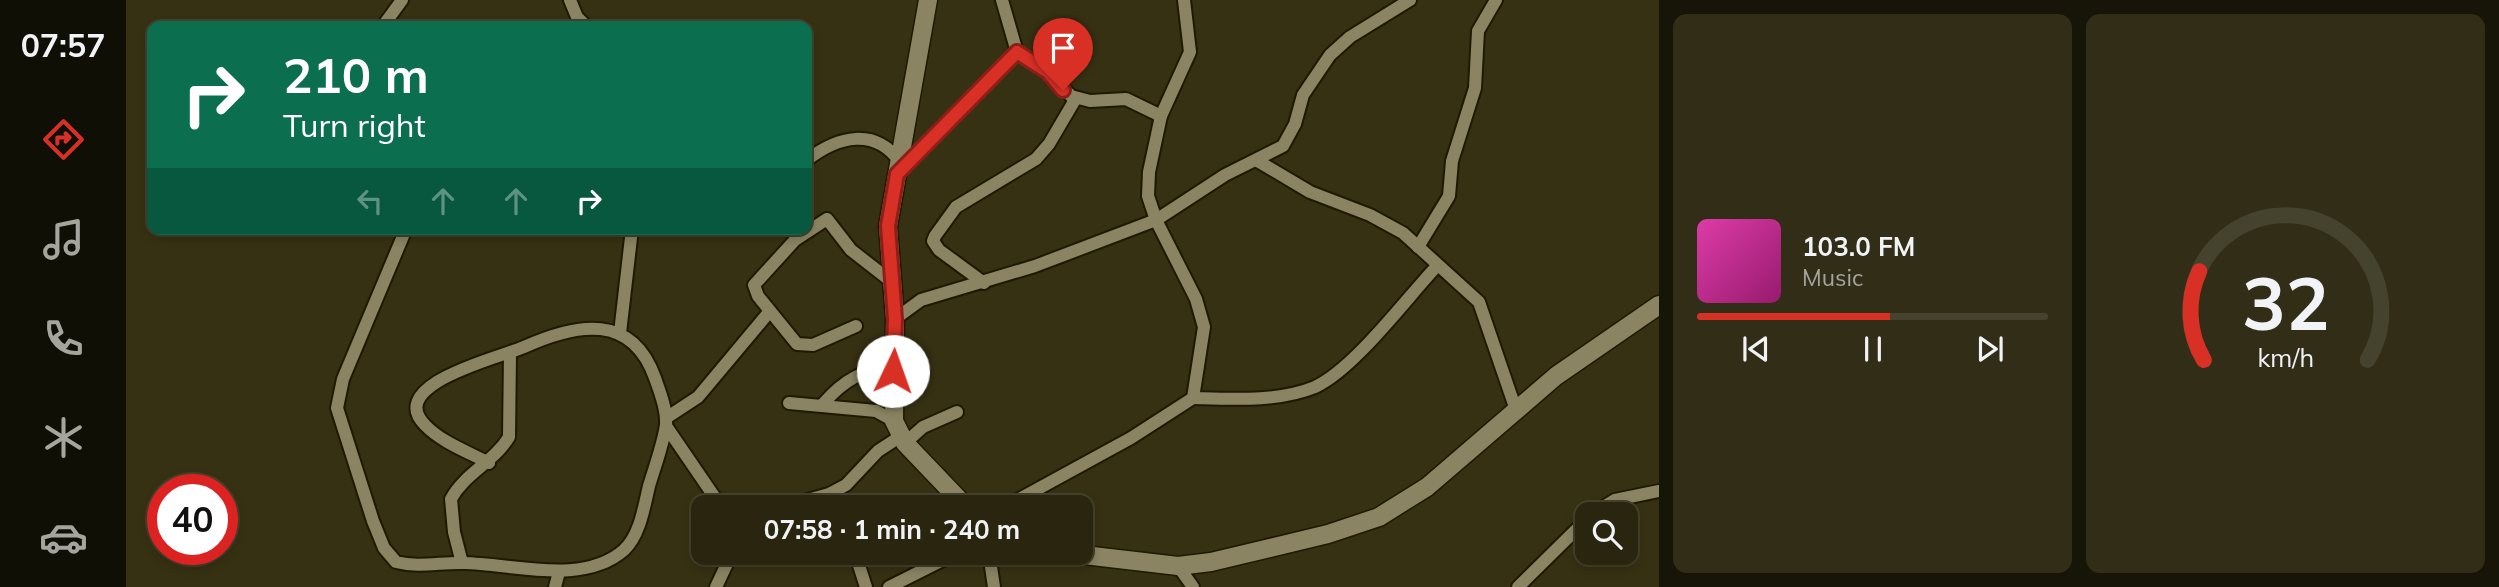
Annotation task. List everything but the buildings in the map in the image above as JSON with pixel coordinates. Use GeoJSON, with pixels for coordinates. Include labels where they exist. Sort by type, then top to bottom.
{"type":"FeatureCollection","features":[{"type":"Feature","properties":{"kind":"street"},"geometry":{"type":"LineString","coordinates":[[387,21],[402,0]]}},
{"type":"Feature","properties":{"kind":"street"},"geometry":{"type":"LineString","coordinates":[[570,0],[581,21]]}},
{"type":"Feature","properties":{"kind":"street"},"geometry":{"type":"LineString","coordinates":[[900,433],[893,371],[895,319],[888,226],[928,0]]}},
{"type":"Feature","properties":{"kind":"street"},"geometry":{"type":"LineString","coordinates":[[1002,0],[1017,52],[1048,72],[1063,90],[1076,98],[1126,99],[1161,116]]}},
{"type":"Feature","properties":{"kind":"street"},"geometry":{"type":"LineString","coordinates":[[1184,0],[1190,52],[1161,116],[1149,172],[1148,196],[1156,220],[1196,299],[1204,327],[1193,398]]}},
{"type":"Feature","properties":{"kind":"street"},"geometry":{"type":"LineString","coordinates":[[895,319],[921,300],[984,283],[1156,220],[1225,175],[1283,146],[1289,138],[1303,95],[1330,55],[1350,37],[1409,0]]}},
{"type":"Feature","properties":{"kind":"street"},"geometry":{"type":"LineString","coordinates":[[1418,247],[1443,210],[1449,196],[1452,161],[1475,88],[1478,31],[1496,0]]}},
{"type":"Feature","properties":{"kind":"street"},"geometry":{"type":"LineString","coordinates":[[899,168],[1017,52]]}},
{"type":"Feature","properties":{"kind":"street"},"geometry":{"type":"LineString","coordinates":[[984,283],[939,250],[933,241],[935,236],[956,208],[1036,159],[1049,144],[1076,98]]}},
{"type":"Feature","properties":{"kind":"street"},"geometry":{"type":"LineString","coordinates":[[812,157],[837,141],[868,139],[889,146],[899,168]]}},
{"type":"Feature","properties":{"kind":"street"},"geometry":{"type":"LineString","coordinates":[[1256,160],[1310,192],[1385,223],[1418,247],[1436,267],[1472,292],[1479,302],[1516,410]]}},
{"type":"Feature","properties":{"kind":"street"},"geometry":{"type":"LineString","coordinates":[[812,228],[824,220],[833,223],[851,250],[892,282]]}},
{"type":"Feature","properties":{"kind":"street"},"geometry":{"type":"LineString","coordinates":[[403,235],[343,379],[337,408],[373,521],[389,557],[404,564],[462,563],[559,572],[587,568],[625,549],[638,527],[666,422],[662,395],[645,353],[633,340],[620,333],[596,328],[566,331],[510,353],[458,369],[432,385],[418,400],[416,410],[425,426],[489,463]]}},
{"type":"Feature","properties":{"kind":"street"},"geometry":{"type":"LineString","coordinates":[[620,333],[631,235]]}},
{"type":"Feature","properties":{"kind":"street"},"geometry":{"type":"LineString","coordinates":[[802,235],[754,285],[790,338],[804,346],[823,342],[856,326]]}},
{"type":"Feature","properties":{"kind":"street"},"geometry":{"type":"LineString","coordinates":[[1027,495],[1131,438],[1193,398],[1232,399],[1295,393],[1317,386],[1362,348],[1436,267]]}},
{"type":"Feature","properties":{"kind":"street"},"geometry":{"type":"LineString","coordinates":[[1093,556],[1178,566],[1211,562],[1268,549],[1379,517],[1427,487],[1594,347],[1659,305]]}},
{"type":"Feature","properties":{"kind":"street"},"geometry":{"type":"LineString","coordinates":[[666,422],[698,397],[770,311]]}},
{"type":"Feature","properties":{"kind":"street"},"geometry":{"type":"LineString","coordinates":[[462,563],[454,532],[452,499],[468,477],[489,463],[509,437],[510,353]]}},
{"type":"Feature","properties":{"kind":"street"},"geometry":{"type":"LineString","coordinates":[[822,404],[835,390],[873,369],[893,371]]}},
{"type":"Feature","properties":{"kind":"street"},"geometry":{"type":"LineString","coordinates":[[789,403],[876,411],[900,433],[955,495]]}},
{"type":"Feature","properties":{"kind":"street"},"geometry":{"type":"LineString","coordinates":[[825,495],[846,485],[878,451],[900,433],[923,427],[957,412]]}},
{"type":"Feature","properties":{"kind":"street"},"geometry":{"type":"LineString","coordinates":[[666,422],[714,495]]}},
{"type":"Feature","properties":{"kind":"street"},"geometry":{"type":"LineString","coordinates":[[1612,502],[1659,491]]}},
{"type":"Feature","properties":{"kind":"street"},"geometry":{"type":"LineString","coordinates":[[1518,587],[1575,531]]}},
{"type":"Feature","properties":{"kind":"street"},"geometry":{"type":"LineString","coordinates":[[716,587],[726,565]]}},
{"type":"Feature","properties":{"kind":"street"},"geometry":{"type":"LineString","coordinates":[[859,565],[866,587]]}},
{"type":"Feature","properties":{"kind":"street"},"geometry":{"type":"LineString","coordinates":[[889,587],[933,565]]}},
{"type":"Feature","properties":{"kind":"street"},"geometry":{"type":"LineString","coordinates":[[991,565],[994,587]]}},
{"type":"Feature","properties":{"kind":"street"},"geometry":{"type":"LineString","coordinates":[[1178,566],[1193,587]]}},
{"type":"Feature","properties":{"kind":"street"},"geometry":{"type":"LineString","coordinates":[[555,587],[559,572]]}},
{"type":"Feature","properties":{"kind":"route"},"geometry":{"type":"LineString","coordinates":[[893,371],[895,319],[888,226],[897,174],[1017,52],[1048,72],[1063,90]]}}]}
